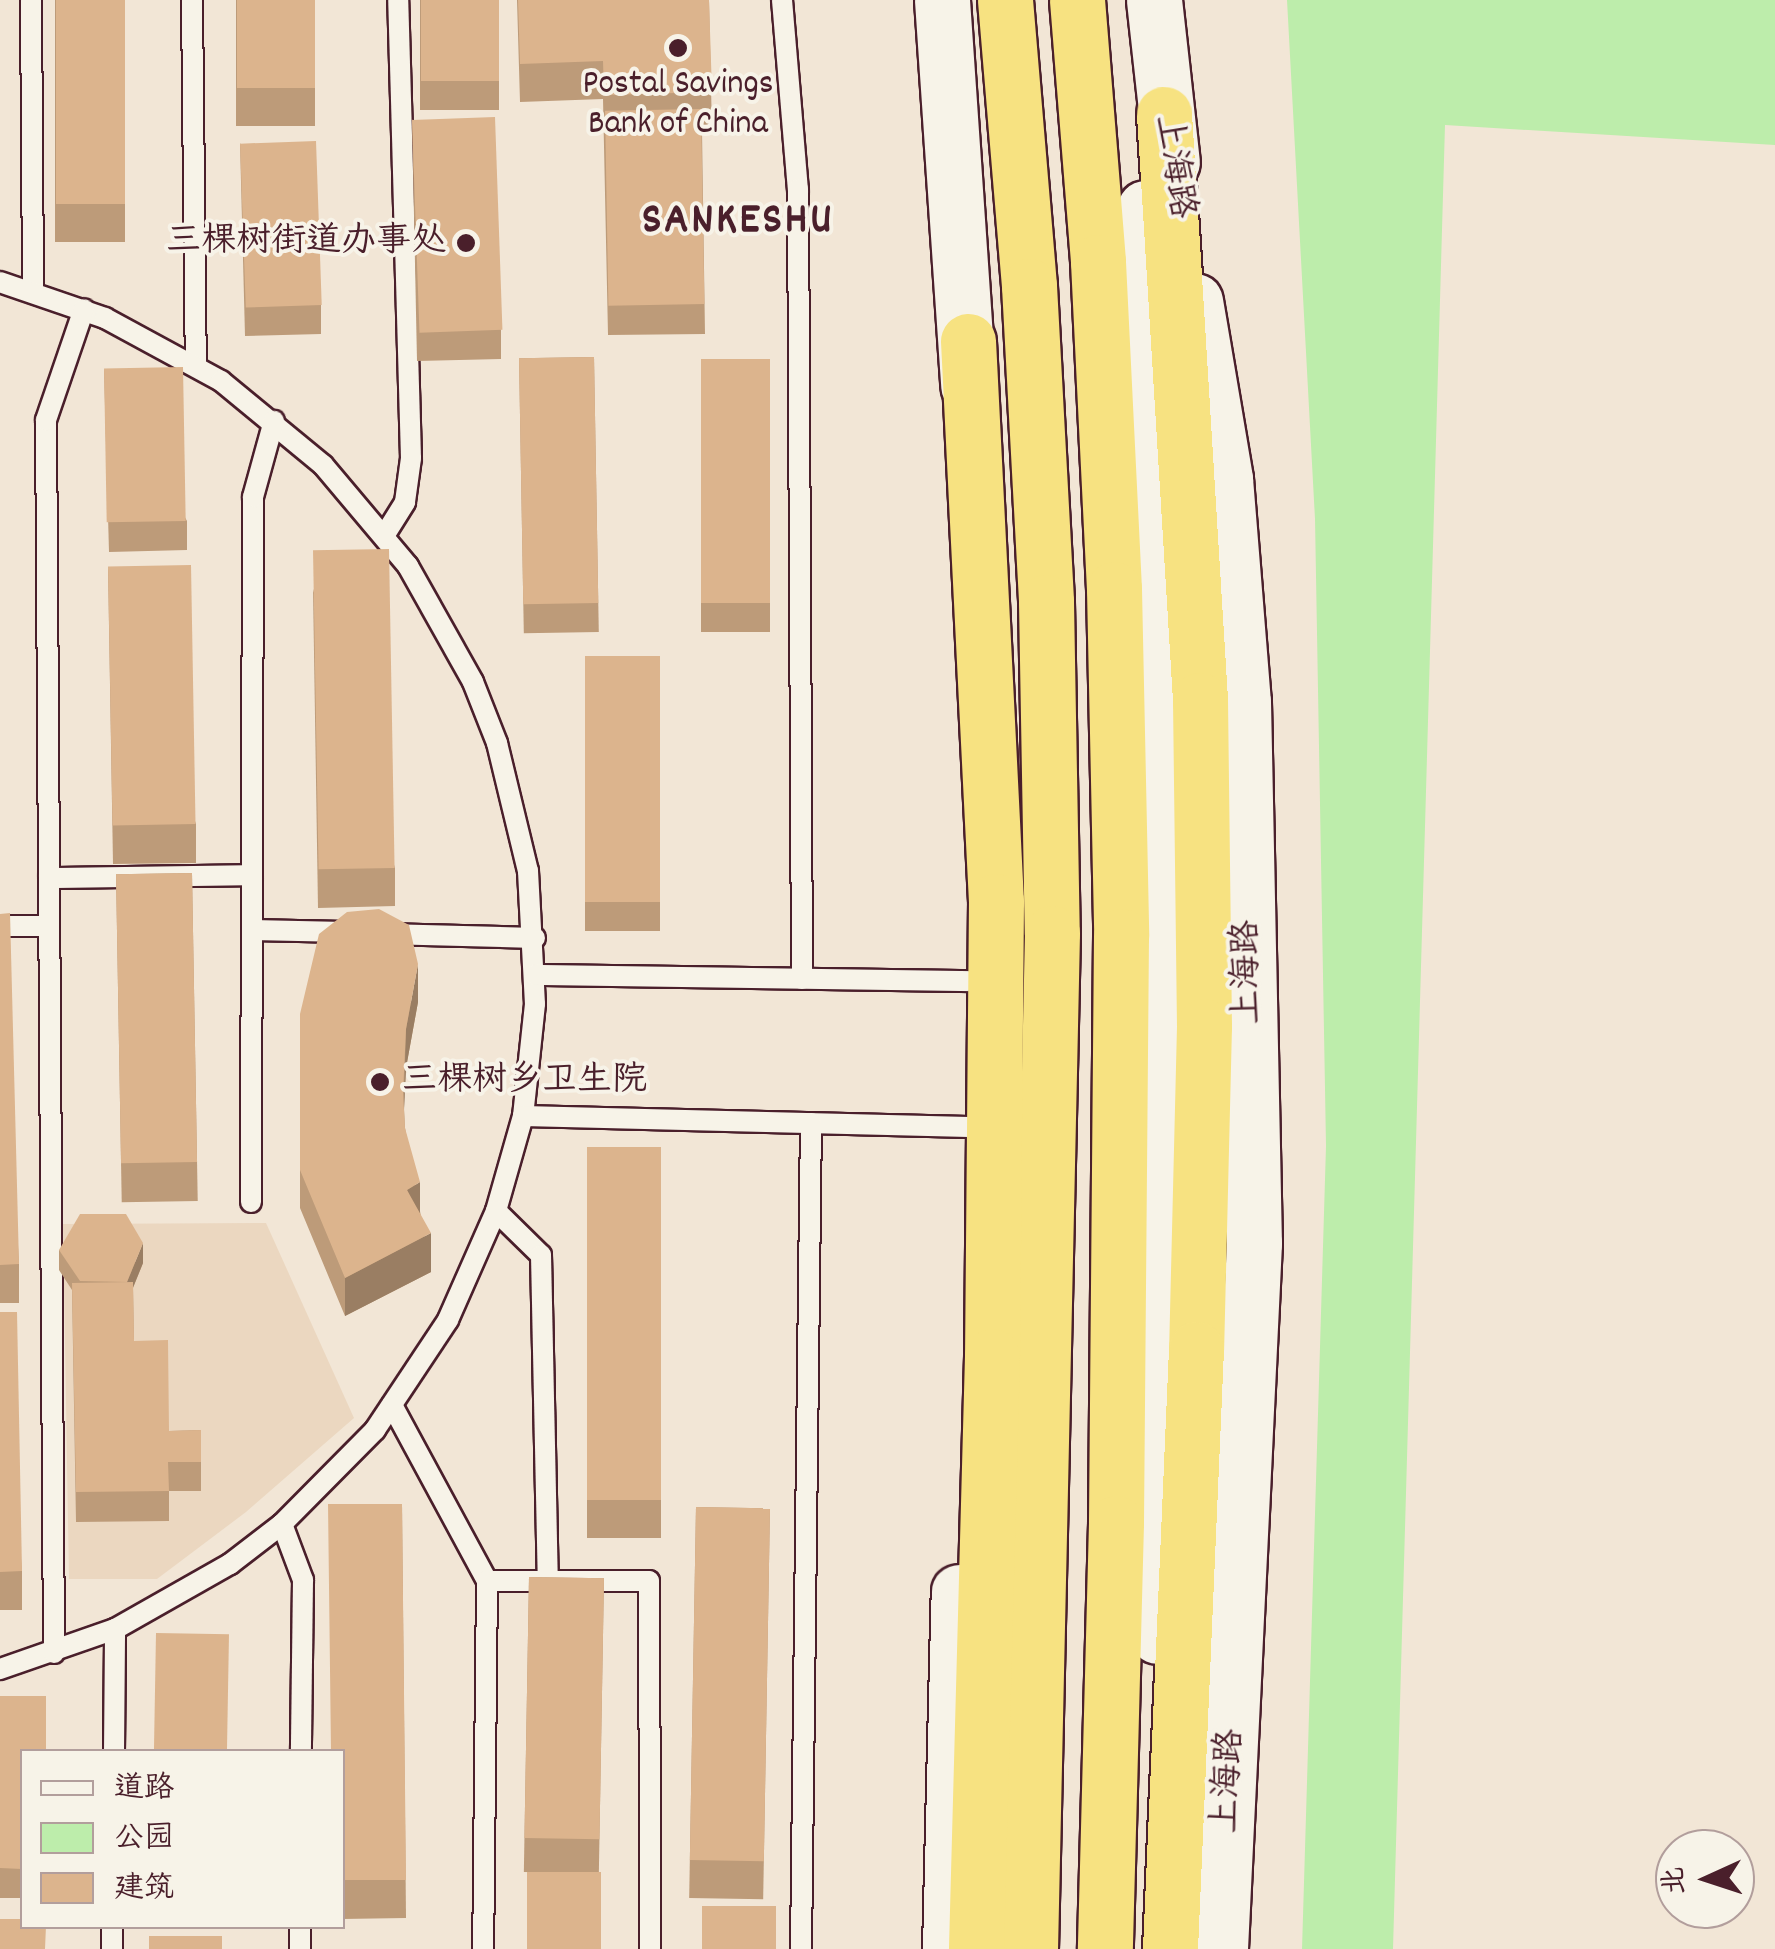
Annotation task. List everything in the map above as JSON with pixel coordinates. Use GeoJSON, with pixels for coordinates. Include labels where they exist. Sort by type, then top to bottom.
{"type":"FeatureCollection","features":[{"type":"Feature","properties":{"kind":"highway"},"geometry":{"type":"LineString","coordinates":[[1006,0],[1030,286],[1046,602],[1052,932],[1030,1949]]}},
{"type":"Feature","properties":{"kind":"highway"},"geometry":{"type":"LineString","coordinates":[[1077,0],[1098,262],[1112,551],[1121,936],[1116,1523],[1105,1949]]}},
{"type":"Feature","properties":{"kind":"highway"},"geometry":{"type":"LineString","coordinates":[[1164,114],[1200,700],[1204,1026],[1198,1273],[1170,1949]]}},
{"type":"Feature","properties":{"kind":"highway"},"geometry":{"type":"LineString","coordinates":[[968,341],[996,901],[992,1356],[976,1949]]}},
{"type":"Feature","properties":{"kind":"main road"},"geometry":{"type":"LineString","coordinates":[[942,0],[968,341],[969,1320],[950,1949]]}},
{"type":"Feature","properties":{"kind":"main road","name":"上海路"},"geometry":{"type":"LineString","coordinates":[[1141,0],[1168,1219],[1149,1949]]}},
{"type":"Feature","properties":{"kind":"main road","name":"上海路"},"geometry":{"type":"LineString","coordinates":[[1154,0],[1164,114],[1225,479],[1243,702],[1254,1243],[1220,1949]]}},
{"type":"Feature","properties":{"kind":"lane"},"geometry":{"type":"LineString","coordinates":[[31,0],[34,291]]}},
{"type":"Feature","properties":{"kind":"lane"},"geometry":{"type":"LineString","coordinates":[[192,0],[196,366]]}},
{"type":"Feature","properties":{"kind":"lane"},"geometry":{"type":"LineString","coordinates":[[384,536],[405,502],[411,458],[398,0]]}},
{"type":"Feature","properties":{"kind":"lane"},"geometry":{"type":"LineString","coordinates":[[782,0],[798,189],[802,979]]}},
{"type":"Feature","properties":{"kind":"lane"},"geometry":{"type":"LineString","coordinates":[[0,282],[84,310],[196,366],[274,420],[323,465],[384,536],[443,622],[497,743],[522,839],[535,938],[523,1116],[496,1211],[448,1320],[392,1405],[330,1478],[282,1524],[216,1573],[115,1629],[54,1654],[0,1669]]}},
{"type":"Feature","properties":{"kind":"lane"},"geometry":{"type":"LineString","coordinates":[[54,1654],[46,420],[84,310]]}},
{"type":"Feature","properties":{"kind":"lane"},"geometry":{"type":"LineString","coordinates":[[251,1202],[254,496],[274,420]]}},
{"type":"Feature","properties":{"kind":"lane"},"geometry":{"type":"LineString","coordinates":[[48,878],[252,876]]}},
{"type":"Feature","properties":{"kind":"lane"},"geometry":{"type":"LineString","coordinates":[[0,926],[49,926]]}},
{"type":"Feature","properties":{"kind":"lane"},"geometry":{"type":"LineString","coordinates":[[252,930],[535,938]]}},
{"type":"Feature","properties":{"kind":"lane"},"geometry":{"type":"LineString","coordinates":[[535,976],[968,981]]}},
{"type":"Feature","properties":{"kind":"lane"},"geometry":{"type":"LineString","coordinates":[[523,1116],[968,1127]]}},
{"type":"Feature","properties":{"kind":"lane"},"geometry":{"type":"LineString","coordinates":[[801,1949],[812,1123]]}},
{"type":"Feature","properties":{"kind":"lane"},"geometry":{"type":"LineString","coordinates":[[496,1211],[541,1256],[548,1582]]}},
{"type":"Feature","properties":{"kind":"lane"},"geometry":{"type":"LineString","coordinates":[[392,1405],[488,1582],[483,1949]]}},
{"type":"Feature","properties":{"kind":"lane"},"geometry":{"type":"LineString","coordinates":[[282,1524],[303,1580],[302,1749]]}},
{"type":"Feature","properties":{"kind":"lane"},"geometry":{"type":"LineString","coordinates":[[488,1582],[650,1581],[650,1949]]}},
{"type":"Feature","properties":{"kind":"lane"},"geometry":{"type":"LineString","coordinates":[[114,1749],[115,1629]]}},
{"type":"Feature","properties":{"kind":"shaded area"},"geometry":{"type":"Polygon","coordinates":[[[266,1223],[354,1418],[246,1512],[157,1579],[69,1579],[63,1224],[266,1223]]]}},
{"type":"Feature","properties":{"kind":"green space"},"geometry":{"type":"Polygon","coordinates":[[[1287,0],[1775,0],[1775,145],[1445,125],[1393,1949],[1302,1949],[1326,1146],[1315,519],[1287,0]]]}},
{"type":"Feature","properties":{"kind":"building"},"geometry":{"type":"Polygon","coordinates":[[[56,0],[125,0],[125,204],[56,204],[56,0]]]}},
{"type":"Feature","properties":{"kind":"building"},"geometry":{"type":"Polygon","coordinates":[[[237,0],[315,0],[315,88],[237,88],[237,0]]]}},
{"type":"Feature","properties":{"kind":"building"},"geometry":{"type":"Polygon","coordinates":[[[421,0],[499,0],[499,81],[421,81],[421,0]]]}},
{"type":"Feature","properties":{"kind":"building"},"geometry":{"type":"Polygon","coordinates":[[[518,0],[709,0],[712,92],[604,95],[603,61],[520,64],[518,0]]]}},
{"type":"Feature","properties":{"kind":"building"},"geometry":{"type":"Polygon","coordinates":[[[701,109],[704,304],[608,306],[605,111],[701,109]]]}},
{"type":"Feature","properties":{"kind":"building"},"geometry":{"type":"Polygon","coordinates":[[[495,117],[502,330],[419,333],[412,120],[495,117]]]}},
{"type":"Feature","properties":{"kind":"building"},"geometry":{"type":"Polygon","coordinates":[[[316,141],[322,305],[246,308],[240,144],[316,141]]]}},
{"type":"Feature","properties":{"kind":"building"},"geometry":{"type":"Polygon","coordinates":[[[594,357],[598,603],[523,604],[519,358],[594,357]]]}},
{"type":"Feature","properties":{"kind":"building"},"geometry":{"type":"Polygon","coordinates":[[[701,359],[770,359],[770,603],[701,603],[701,359]]]}},
{"type":"Feature","properties":{"kind":"building"},"geometry":{"type":"Polygon","coordinates":[[[183,367],[186,521],[107,522],[104,368],[183,367]]]}},
{"type":"Feature","properties":{"kind":"building"},"geometry":{"type":"Polygon","coordinates":[[[389,549],[395,868],[319,869],[313,550],[389,549]]]}},
{"type":"Feature","properties":{"kind":"building"},"geometry":{"type":"Polygon","coordinates":[[[191,565],[196,824],[113,825],[108,566],[191,565]]]}},
{"type":"Feature","properties":{"kind":"building"},"geometry":{"type":"Polygon","coordinates":[[[585,656],[660,656],[660,902],[585,902],[585,656]]]}},
{"type":"Feature","properties":{"kind":"building"},"geometry":{"type":"Polygon","coordinates":[[[192,873],[197,1162],[121,1163],[116,874],[192,873]]]}},
{"type":"Feature","properties":{"kind":"building"},"geometry":{"type":"Polygon","coordinates":[[[379,909],[409,925],[418,964],[406,1029],[403,1093],[405,1128],[420,1182],[407,1190],[431,1233],[345,1278],[300,1170],[300,1014],[319,934],[347,912],[379,909]]]}},
{"type":"Feature","properties":{"kind":"building"},"geometry":{"type":"Polygon","coordinates":[[[10,913],[19,1264],[0,1265],[0,914],[10,913]]]}},
{"type":"Feature","properties":{"kind":"building"},"geometry":{"type":"Polygon","coordinates":[[[587,1147],[661,1147],[661,1500],[587,1500],[587,1147]]]}},
{"type":"Feature","properties":{"kind":"building"},"geometry":{"type":"Polygon","coordinates":[[[80,1214],[126,1214],[143,1243],[127,1282],[80,1281],[59,1250],[80,1214]]]}},
{"type":"Feature","properties":{"kind":"building"},"geometry":{"type":"Polygon","coordinates":[[[133,1282],[134,1341],[168,1340],[169,1431],[201,1430],[201,1462],[168,1462],[169,1491],[76,1492],[72,1283],[133,1282]]]}},
{"type":"Feature","properties":{"kind":"building"},"geometry":{"type":"Polygon","coordinates":[[[0,1312],[17,1312],[22,1571],[0,1572],[0,1312]]]}},
{"type":"Feature","properties":{"kind":"building"},"geometry":{"type":"Polygon","coordinates":[[[328,1504],[402,1504],[406,1880],[345,1880],[345,1749],[331,1749],[328,1504]]]}},
{"type":"Feature","properties":{"kind":"building"},"geometry":{"type":"Polygon","coordinates":[[[696,1507],[770,1508],[764,1861],[690,1860],[696,1507]]]}},
{"type":"Feature","properties":{"kind":"building"},"geometry":{"type":"Polygon","coordinates":[[[529,1577],[604,1578],[599,1839],[524,1838],[529,1577]]]}},
{"type":"Feature","properties":{"kind":"building"},"geometry":{"type":"Polygon","coordinates":[[[156,1633],[229,1634],[227,1749],[154,1749],[156,1633]]]}},
{"type":"Feature","properties":{"kind":"building"},"geometry":{"type":"Polygon","coordinates":[[[0,1696],[46,1696],[46,1749],[20,1749],[20,1869],[0,1868],[0,1696]]]}},
{"type":"Feature","properties":{"kind":"building"},"geometry":{"type":"Polygon","coordinates":[[[527,1872],[601,1872],[601,1949],[527,1949],[527,1872]]]}},
{"type":"Feature","properties":{"kind":"building"},"geometry":{"type":"Polygon","coordinates":[[[702,1906],[776,1906],[776,1949],[702,1949],[702,1906]]]}},
{"type":"Feature","properties":{"kind":"building"},"geometry":{"type":"Polygon","coordinates":[[[0,1919],[20,1919],[20,1929],[46,1929],[45,1949],[0,1949],[0,1919]]]}},
{"type":"Feature","properties":{"kind":"building"},"geometry":{"type":"Polygon","coordinates":[[[149,1936],[222,1936],[222,1949],[149,1949],[149,1936]]]}},
{"type":"Feature","properties":{"kind":"place","name":"Postal Savings Bank of China"},"geometry":{"type":"Point","coordinates":[678,48]}},
{"type":"Feature","properties":{"kind":"place","name":"三棵树街道办事处"},"geometry":{"type":"Point","coordinates":[466,243]}},
{"type":"Feature","properties":{"kind":"place","name":"三棵树乡卫生院"},"geometry":{"type":"Point","coordinates":[380,1082]}},
{"type":"Feature","properties":{"kind":"district","name":"SANKESHU"},"geometry":{"type":"Point","coordinates":[738,223]}}]}
